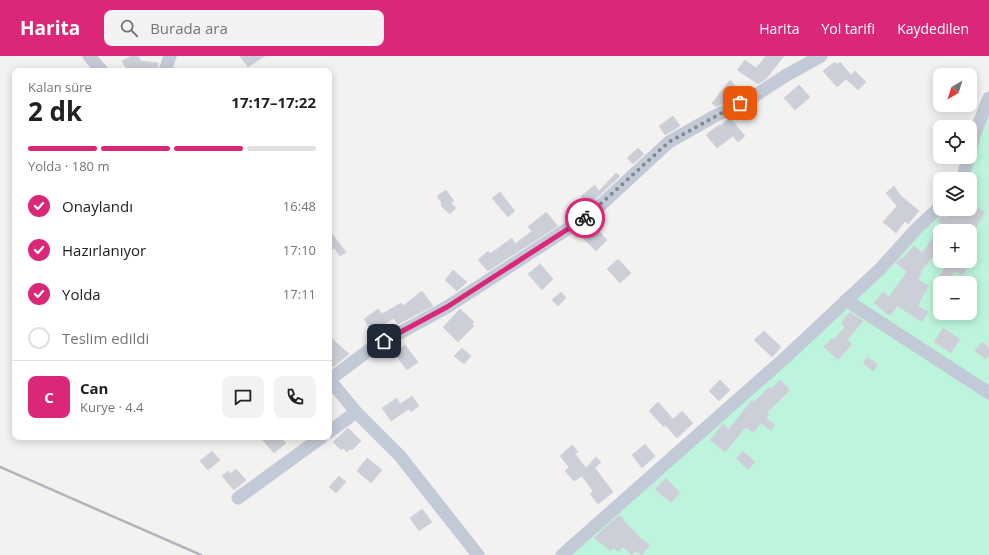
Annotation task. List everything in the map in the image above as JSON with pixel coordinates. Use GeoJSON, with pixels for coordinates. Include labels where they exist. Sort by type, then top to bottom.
{"type":"FeatureCollection","features":[{"type":"Feature","properties":{"kind":"street"},"geometry":{"type":"LineString","coordinates":[[89,56],[99,68]]}},
{"type":"Feature","properties":{"kind":"street"},"geometry":{"type":"LineString","coordinates":[[166,68],[170,56]]}},
{"type":"Feature","properties":{"kind":"street"},"geometry":{"type":"LineString","coordinates":[[332,378],[372,348],[447,307],[592,213],[669,142],[713,117],[753,97],[785,76],[821,56]]}},
{"type":"Feature","properties":{"kind":"street"},"geometry":{"type":"LineString","coordinates":[[977,128],[989,98]]}},
{"type":"Feature","properties":{"kind":"street"},"geometry":{"type":"LineString","coordinates":[[562,555],[786,357],[881,268],[917,228],[933,213]]}},
{"type":"Feature","properties":{"kind":"street"},"geometry":{"type":"LineString","coordinates":[[846,300],[989,392]]}},
{"type":"Feature","properties":{"kind":"street"},"geometry":{"type":"LineString","coordinates":[[332,384],[356,412],[400,456],[478,555]]}},
{"type":"Feature","properties":{"kind":"street"},"geometry":{"type":"LineString","coordinates":[[332,430],[356,412]]}},
{"type":"Feature","properties":{"kind":"street"},"geometry":{"type":"LineString","coordinates":[[238,498],[318,440]]}},
{"type":"Feature","properties":{"kind":"green space"},"geometry":{"type":"Polygon","coordinates":[[[989,117],[989,555],[562,555],[846,300],[933,207],[933,216],[977,216],[977,172],[966,172],[969,164],[977,164],[977,146],[989,117]]]}},
{"type":"Feature","properties":{"kind":"building"},"geometry":{"type":"Polygon","coordinates":[[[131,56],[138,56],[141,61],[158,63],[157,68],[126,68],[122,61],[131,56]]]}},
{"type":"Feature","properties":{"kind":"building"},"geometry":{"type":"Polygon","coordinates":[[[240,56],[265,56],[248,67],[240,56]]]}},
{"type":"Feature","properties":{"kind":"building"},"geometry":{"type":"Polygon","coordinates":[[[766,56],[784,56],[766,79],[758,84],[737,70],[745,60],[756,68],[766,56]]]}},
{"type":"Feature","properties":{"kind":"building"},"geometry":{"type":"Polygon","coordinates":[[[835,62],[837,65],[840,62],[851,75],[855,71],[866,82],[858,90],[846,79],[837,87],[823,71],[835,62]]]}},
{"type":"Feature","properties":{"kind":"building"},"geometry":{"type":"Polygon","coordinates":[[[730,80],[741,93],[716,107],[712,103],[730,80]]]}},
{"type":"Feature","properties":{"kind":"building"},"geometry":{"type":"Polygon","coordinates":[[[799,85],[810,97],[795,110],[784,98],[799,85]]]}},
{"type":"Feature","properties":{"kind":"building"},"geometry":{"type":"Polygon","coordinates":[[[673,116],[680,126],[665,135],[659,126],[673,116]]]}},
{"type":"Feature","properties":{"kind":"building"},"geometry":{"type":"Polygon","coordinates":[[[730,118],[745,136],[738,142],[733,136],[717,148],[706,135],[730,118]]]}},
{"type":"Feature","properties":{"kind":"building"},"geometry":{"type":"Polygon","coordinates":[[[638,148],[644,154],[633,164],[627,158],[638,148]]]}},
{"type":"Feature","properties":{"kind":"building"},"geometry":{"type":"Polygon","coordinates":[[[616,173],[620,176],[589,205],[581,196],[595,185],[599,191],[616,173]]]}},
{"type":"Feature","properties":{"kind":"building"},"geometry":{"type":"Polygon","coordinates":[[[894,186],[900,195],[919,211],[908,224],[905,221],[896,233],[883,222],[897,206],[886,193],[894,186]]]}},
{"type":"Feature","properties":{"kind":"building"},"geometry":{"type":"Polygon","coordinates":[[[446,190],[454,201],[451,203],[456,208],[450,214],[441,206],[442,204],[437,196],[446,190]]]}},
{"type":"Feature","properties":{"kind":"building"},"geometry":{"type":"Polygon","coordinates":[[[500,192],[515,211],[508,217],[492,198],[500,192]]]}},
{"type":"Feature","properties":{"kind":"building"},"geometry":{"type":"Polygon","coordinates":[[[977,207],[985,212],[977,226],[977,224],[942,224],[937,221],[942,216],[946,218],[947,216],[977,216],[977,207]]]}},
{"type":"Feature","properties":{"kind":"building"},"geometry":{"type":"Polygon","coordinates":[[[546,212],[558,226],[488,271],[478,260],[488,251],[490,254],[512,238],[515,244],[532,231],[528,227],[546,212]]]}},
{"type":"Feature","properties":{"kind":"building"},"geometry":{"type":"Polygon","coordinates":[[[592,224],[607,240],[596,251],[580,235],[592,224]]]}},
{"type":"Feature","properties":{"kind":"building"},"geometry":{"type":"Polygon","coordinates":[[[332,234],[346,252],[340,256],[334,248],[332,250],[332,234]]]}},
{"type":"Feature","properties":{"kind":"building"},"geometry":{"type":"Polygon","coordinates":[[[933,238],[933,256],[920,272],[922,273],[918,279],[928,286],[918,306],[928,312],[922,322],[897,306],[890,316],[874,303],[883,292],[889,297],[907,272],[896,263],[901,258],[902,259],[914,246],[922,253],[933,238]]]}},
{"type":"Feature","properties":{"kind":"building"},"geometry":{"type":"Polygon","coordinates":[[[618,259],[631,273],[620,283],[607,269],[618,259]]]}},
{"type":"Feature","properties":{"kind":"building"},"geometry":{"type":"Polygon","coordinates":[[[540,264],[553,279],[542,290],[528,274],[540,264]]]}},
{"type":"Feature","properties":{"kind":"building"},"geometry":{"type":"Polygon","coordinates":[[[945,268],[963,268],[966,270],[962,276],[955,271],[951,276],[940,276],[945,268]]]}},
{"type":"Feature","properties":{"kind":"building"},"geometry":{"type":"Polygon","coordinates":[[[453,270],[467,282],[457,291],[445,280],[453,270]]]}},
{"type":"Feature","properties":{"kind":"building"},"geometry":{"type":"Polygon","coordinates":[[[422,291],[433,306],[398,324],[394,318],[372,332],[364,319],[378,309],[382,314],[401,303],[403,306],[422,291]]]}},
{"type":"Feature","properties":{"kind":"building"},"geometry":{"type":"Polygon","coordinates":[[[561,292],[566,298],[558,306],[552,300],[561,292]]]}},
{"type":"Feature","properties":{"kind":"building"},"geometry":{"type":"Polygon","coordinates":[[[460,309],[474,322],[472,324],[474,326],[458,342],[443,327],[460,309]]]}},
{"type":"Feature","properties":{"kind":"building"},"geometry":{"type":"Polygon","coordinates":[[[850,312],[863,321],[847,340],[852,344],[838,360],[824,347],[845,327],[841,323],[850,312]]]}},
{"type":"Feature","properties":{"kind":"building"},"geometry":{"type":"Polygon","coordinates":[[[943,328],[960,339],[951,353],[934,342],[943,328]]]}},
{"type":"Feature","properties":{"kind":"building"},"geometry":{"type":"Polygon","coordinates":[[[764,331],[781,347],[772,357],[754,340],[764,331]]]}},
{"type":"Feature","properties":{"kind":"building"},"geometry":{"type":"Polygon","coordinates":[[[332,339],[349,354],[333,367],[332,366],[332,339]]]}},
{"type":"Feature","properties":{"kind":"building"},"geometry":{"type":"Polygon","coordinates":[[[981,342],[989,347],[989,355],[986,359],[975,351],[981,342]]]}},
{"type":"Feature","properties":{"kind":"building"},"geometry":{"type":"Polygon","coordinates":[[[405,345],[418,362],[407,370],[395,354],[405,345]]]}},
{"type":"Feature","properties":{"kind":"building"},"geometry":{"type":"Polygon","coordinates":[[[462,348],[471,356],[464,364],[454,356],[462,348]]]}},
{"type":"Feature","properties":{"kind":"building"},"geometry":{"type":"Polygon","coordinates":[[[868,357],[878,365],[873,371],[863,363],[868,357]]]}},
{"type":"Feature","properties":{"kind":"building"},"geometry":{"type":"Polygon","coordinates":[[[720,380],[730,390],[719,401],[709,391],[720,380]]]}},
{"type":"Feature","properties":{"kind":"building"},"geometry":{"type":"Polygon","coordinates":[[[780,380],[790,390],[767,413],[769,414],[766,418],[775,425],[771,431],[761,423],[753,433],[746,427],[725,452],[710,440],[723,424],[729,429],[752,400],[754,402],[769,387],[771,389],[780,380]]]}},
{"type":"Feature","properties":{"kind":"building"},"geometry":{"type":"Polygon","coordinates":[[[412,396],[419,406],[411,412],[409,409],[391,421],[382,408],[397,398],[400,404],[412,396]]]}},
{"type":"Feature","properties":{"kind":"building"},"geometry":{"type":"Polygon","coordinates":[[[658,402],[673,419],[682,411],[693,423],[677,438],[649,411],[658,402]]]}},
{"type":"Feature","properties":{"kind":"building"},"geometry":{"type":"Polygon","coordinates":[[[348,428],[361,441],[352,450],[350,449],[347,452],[343,448],[341,450],[333,442],[348,428]]]}},
{"type":"Feature","properties":{"kind":"building"},"geometry":{"type":"Polygon","coordinates":[[[263,440],[283,440],[286,443],[274,453],[263,440]]]}},
{"type":"Feature","properties":{"kind":"building"},"geometry":{"type":"Polygon","coordinates":[[[645,444],[655,456],[642,468],[632,455],[645,444]]]}},
{"type":"Feature","properties":{"kind":"building"},"geometry":{"type":"Polygon","coordinates":[[[572,445],[578,452],[575,454],[586,468],[596,457],[601,462],[595,468],[613,492],[598,504],[590,494],[593,491],[582,476],[574,481],[565,471],[569,467],[560,456],[572,445]]]}},
{"type":"Feature","properties":{"kind":"building"},"geometry":{"type":"Polygon","coordinates":[[[212,451],[220,460],[208,470],[200,461],[212,451]]]}},
{"type":"Feature","properties":{"kind":"building"},"geometry":{"type":"Polygon","coordinates":[[[743,451],[755,462],[748,470],[736,458],[743,451]]]}},
{"type":"Feature","properties":{"kind":"building"},"geometry":{"type":"Polygon","coordinates":[[[367,458],[382,470],[371,483],[357,471],[367,458]]]}},
{"type":"Feature","properties":{"kind":"building"},"geometry":{"type":"Polygon","coordinates":[[[236,469],[246,480],[234,490],[222,476],[228,471],[230,474],[236,469]]]}},
{"type":"Feature","properties":{"kind":"building"},"geometry":{"type":"Polygon","coordinates":[[[339,476],[346,482],[336,493],[329,487],[339,476]]]}},
{"type":"Feature","properties":{"kind":"building"},"geometry":{"type":"Polygon","coordinates":[[[666,478],[680,493],[671,503],[655,489],[666,478]]]}},
{"type":"Feature","properties":{"kind":"building"},"geometry":{"type":"Polygon","coordinates":[[[422,509],[432,522],[419,531],[410,518],[422,509]]]}},
{"type":"Feature","properties":{"kind":"building"},"geometry":{"type":"Polygon","coordinates":[[[619,515],[640,538],[650,545],[642,555],[635,551],[632,555],[623,547],[618,552],[614,548],[611,551],[594,538],[619,515]]]}},
{"type":"Feature","properties":{"kind":"railway"},"geometry":{"type":"LineString","coordinates":[[0,467],[201,555]]}},
{"type":"Feature","properties":{"kind":"way so far"},"geometry":{"type":"LineString","coordinates":[[585,218],[669,142],[740,103]]}},
{"type":"Feature","properties":{"kind":"route"},"geometry":{"type":"LineString","coordinates":[[384,341],[447,307],[585,218]]}}]}
